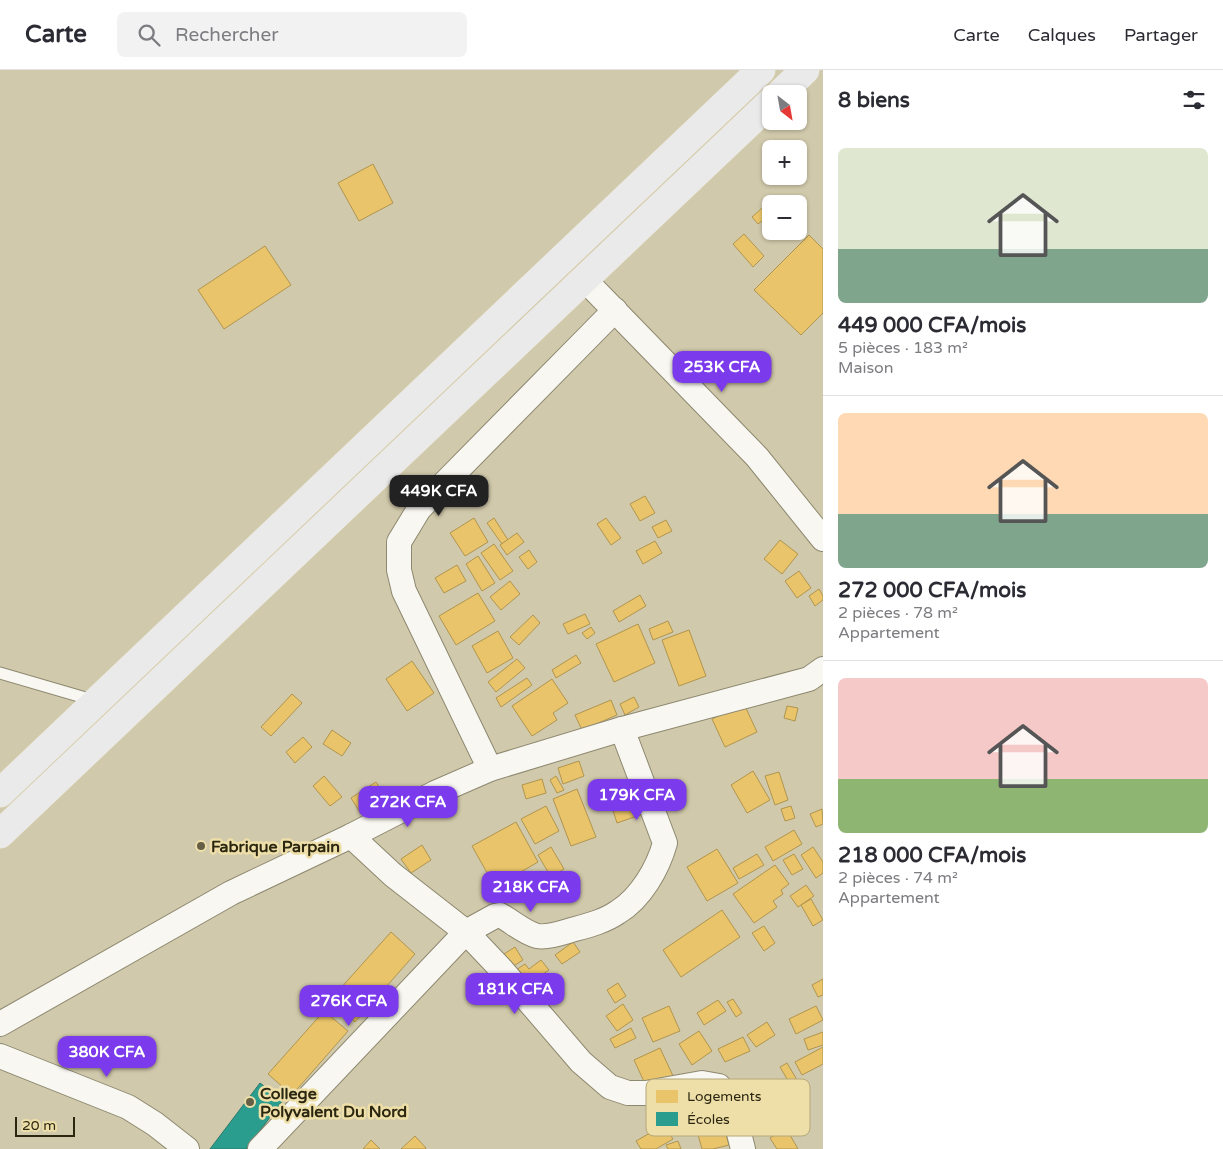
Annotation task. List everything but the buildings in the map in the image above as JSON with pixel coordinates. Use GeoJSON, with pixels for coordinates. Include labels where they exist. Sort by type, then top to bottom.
{"type":"FeatureCollection","features":[{"type":"Feature","properties":{"kind":"main road"},"geometry":{"type":"LineString","coordinates":[[0,793],[761,70]]}},
{"type":"Feature","properties":{"kind":"main road"},"geometry":{"type":"LineString","coordinates":[[789,85],[805,70]]}},
{"type":"Feature","properties":{"kind":"main road"},"geometry":{"type":"LineString","coordinates":[[0,834],[762,111]]}},
{"type":"Feature","properties":{"kind":"street"},"geometry":{"type":"LineString","coordinates":[[584,279],[757,457],[823,539]]}},
{"type":"Feature","properties":{"kind":"street"},"geometry":{"type":"LineString","coordinates":[[490,769],[404,591],[399,570],[398,542],[419,509],[615,310]]}},
{"type":"Feature","properties":{"kind":"street"},"geometry":{"type":"LineString","coordinates":[[0,1024],[231,893],[351,836],[435,793],[490,769],[622,729],[818,676]]}},
{"type":"Feature","properties":{"kind":"street"},"geometry":{"type":"LineString","coordinates":[[260,1149],[466,932],[500,915],[524,932],[540,936],[562,933],[601,921],[619,912],[634,897],[654,873],[665,843],[622,729]]}},
{"type":"Feature","properties":{"kind":"street"},"geometry":{"type":"LineString","coordinates":[[351,836],[393,875],[466,932],[502,970],[581,1062],[610,1087],[628,1093],[646,1094]]}},
{"type":"Feature","properties":{"kind":"street"},"geometry":{"type":"LineString","coordinates":[[0,1056],[128,1107],[188,1149]]}},
{"type":"Feature","properties":{"kind":"street"},"geometry":{"type":"LineString","coordinates":[[740,1136],[743,1149]]}},
{"type":"Feature","properties":{"kind":"lane"},"geometry":{"type":"LineString","coordinates":[[0,673],[97,701]]}},
{"type":"Feature","properties":{"kind":"place","name":"Fabrique Parpain"},"geometry":{"type":"Point","coordinates":[201,846]}},
{"type":"Feature","properties":{"kind":"place","name":"College Polyvalent Du Nord"},"geometry":{"type":"Point","coordinates":[250,1102]}}]}
